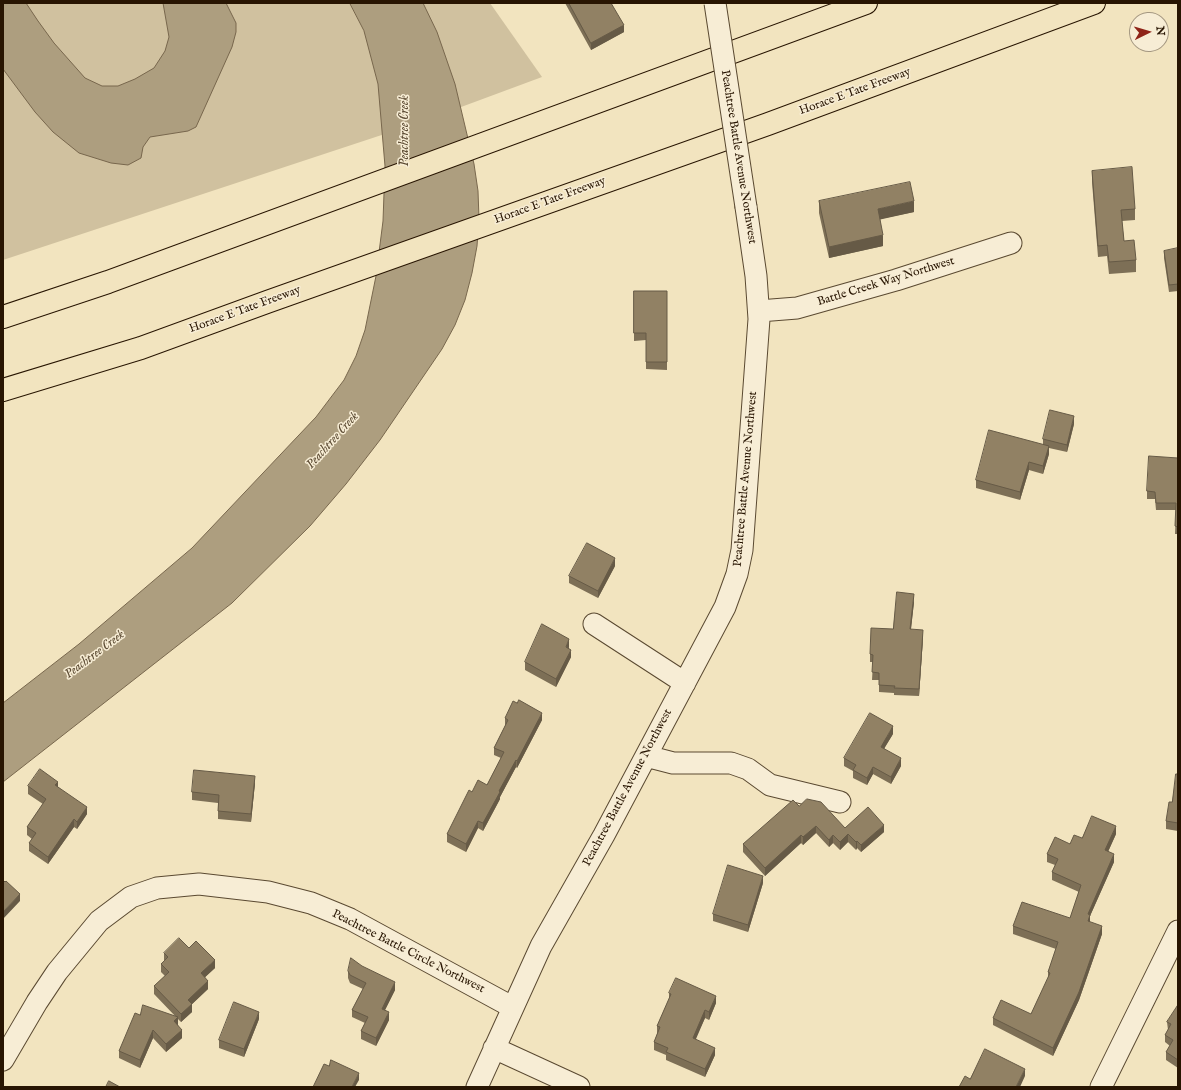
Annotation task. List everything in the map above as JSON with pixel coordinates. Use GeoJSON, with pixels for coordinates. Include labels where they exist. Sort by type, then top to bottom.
{"type":"FeatureCollection","features":[{"type":"Feature","properties":{"kind":"highway"},"geometry":{"type":"LineString","coordinates":[[3,316],[108,282],[866,3]]}},
{"type":"Feature","properties":{"kind":"highway","name":"Horace E Tate Freeway"},"geometry":{"type":"LineString","coordinates":[[3,390],[141,348],[768,124],[1094,3]]}},
{"type":"Feature","properties":{"kind":"street","name":"Peachtree Battle Avenue Northwest"},"geometry":{"type":"LineString","coordinates":[[477,1087],[541,946],[602,839],[725,607],[738,574],[742,550],[759,311],[756,276],[715,3]]}},
{"type":"Feature","properties":{"kind":"street","name":"Battle Creek Way Northwest"},"geometry":{"type":"LineString","coordinates":[[759,311],[797,308],[896,280],[1011,243]]}},
{"type":"Feature","properties":{"kind":"street"},"geometry":{"type":"LineString","coordinates":[[594,624],[684,683]]}},
{"type":"Feature","properties":{"kind":"street"},"geometry":{"type":"LineString","coordinates":[[646,756],[673,764],[731,763],[748,769],[770,785],[840,802]]}},
{"type":"Feature","properties":{"kind":"street","name":"Peachtree Battle Circle Northwest"},"geometry":{"type":"LineString","coordinates":[[3,1060],[37,1002],[57,972],[99,922],[131,897],[157,888],[199,884],[268,892],[311,904],[350,919],[512,1007]]}},
{"type":"Feature","properties":{"kind":"street"},"geometry":{"type":"LineString","coordinates":[[1101,1087],[1178,931]]}},
{"type":"Feature","properties":{"kind":"street"},"geometry":{"type":"LineString","coordinates":[[494,1048],[579,1087]]}},
{"type":"Feature","properties":{"kind":"shaded area"},"geometry":{"type":"Polygon","coordinates":[[[3,3],[490,3],[542,77],[418,123],[3,260],[3,3]]]}},
{"type":"Feature","properties":{"kind":"water"},"geometry":{"type":"Polygon","coordinates":[[[3,3],[26,3],[54,43],[85,78],[102,86],[118,86],[135,79],[154,68],[165,51],[169,37],[163,3],[226,3],[236,23],[236,32],[232,47],[196,127],[188,131],[150,137],[143,147],[141,158],[128,165],[111,163],[79,153],[53,132],[35,112],[3,69],[3,3]]]}},
{"type":"Feature","properties":{"kind":"water","name":"Peachtree Creek"},"geometry":{"type":"Polygon","coordinates":[[[350,3],[423,3],[437,32],[455,84],[474,164],[478,191],[479,219],[477,246],[472,273],[465,300],[455,325],[442,349],[380,440],[346,484],[310,526],[232,603],[3,782],[3,703],[79,644],[192,548],[316,417],[344,380],[356,356],[365,330],[376,276],[383,221],[385,166],[378,84],[364,31],[350,3]]]}},
{"type":"Feature","properties":{"kind":"building"},"geometry":{"type":"Polygon","coordinates":[[[569,3],[611,3],[624,25],[591,43],[569,3]]]}},
{"type":"Feature","properties":{"kind":"building"},"geometry":{"type":"Polygon","coordinates":[[[1132,167],[1135,209],[1121,210],[1124,241],[1134,240],[1136,260],[1109,262],[1107,245],[1098,246],[1092,171],[1132,167]]]}},
{"type":"Feature","properties":{"kind":"building"},"geometry":{"type":"Polygon","coordinates":[[[910,182],[914,201],[878,209],[883,235],[829,247],[819,201],[910,182]]]}},
{"type":"Feature","properties":{"kind":"building"},"geometry":{"type":"Polygon","coordinates":[[[1178,248],[1178,284],[1169,285],[1164,251],[1178,248]]]}},
{"type":"Feature","properties":{"kind":"building"},"geometry":{"type":"Polygon","coordinates":[[[634,291],[667,291],[667,362],[646,362],[646,333],[634,333],[634,291]]]}},
{"type":"Feature","properties":{"kind":"building"},"geometry":{"type":"Polygon","coordinates":[[[1050,410],[1074,416],[1067,445],[1043,439],[1050,410]]]}},
{"type":"Feature","properties":{"kind":"building"},"geometry":{"type":"Polygon","coordinates":[[[989,430],[1049,446],[1043,466],[1029,462],[1020,492],[976,480],[989,430]]]}},
{"type":"Feature","properties":{"kind":"building"},"geometry":{"type":"Polygon","coordinates":[[[1149,456],[1178,458],[1178,527],[1175,526],[1176,503],[1156,503],[1155,492],[1147,491],[1149,456]]]}},
{"type":"Feature","properties":{"kind":"building"},"geometry":{"type":"Polygon","coordinates":[[[587,543],[615,558],[598,591],[569,576],[587,543]]]}},
{"type":"Feature","properties":{"kind":"building"},"geometry":{"type":"Polygon","coordinates":[[[897,592],[914,594],[910,629],[923,630],[919,689],[894,688],[895,686],[879,685],[879,673],[872,672],[873,655],[870,654],[871,628],[893,629],[897,592]]]}},
{"type":"Feature","properties":{"kind":"building"},"geometry":{"type":"Polygon","coordinates":[[[542,624],[569,639],[566,647],[571,650],[556,679],[525,662],[542,624]]]}},
{"type":"Feature","properties":{"kind":"building"},"geometry":{"type":"Polygon","coordinates":[[[519,700],[542,713],[483,823],[478,821],[466,844],[447,834],[469,790],[472,792],[478,780],[487,785],[504,752],[494,748],[508,720],[505,718],[513,701],[517,703],[519,700]]]}},
{"type":"Feature","properties":{"kind":"building"},"geometry":{"type":"Polygon","coordinates":[[[870,713],[893,726],[881,747],[901,758],[891,777],[873,767],[867,778],[853,770],[856,765],[844,758],[870,713]]]}},
{"type":"Feature","properties":{"kind":"building"},"geometry":{"type":"Polygon","coordinates":[[[40,769],[58,782],[55,785],[87,807],[77,822],[74,819],[48,857],[29,843],[36,833],[27,827],[46,799],[28,786],[40,769]]]}},
{"type":"Feature","properties":{"kind":"building"},"geometry":{"type":"Polygon","coordinates":[[[194,770],[255,776],[251,814],[218,811],[219,795],[192,792],[194,770]]]}},
{"type":"Feature","properties":{"kind":"building"},"geometry":{"type":"Polygon","coordinates":[[[1176,774],[1178,774],[1178,823],[1166,821],[1169,802],[1172,802],[1176,774]]]}},
{"type":"Feature","properties":{"kind":"building"},"geometry":{"type":"Polygon","coordinates":[[[807,799],[821,802],[845,828],[868,807],[884,825],[861,845],[848,834],[840,842],[833,835],[829,840],[816,826],[803,837],[801,835],[765,868],[743,844],[793,800],[799,806],[807,799]]]}},
{"type":"Feature","properties":{"kind":"building"},"geometry":{"type":"Polygon","coordinates":[[[1092,816],[1116,826],[1105,850],[1114,854],[1088,914],[1090,915],[1088,921],[1102,926],[1079,992],[1053,1048],[993,1018],[1001,1000],[1031,1014],[1050,973],[1048,972],[1058,942],[1013,926],[1022,902],[1070,918],[1081,885],[1052,872],[1058,859],[1047,854],[1055,837],[1070,844],[1074,835],[1082,838],[1092,816]]]}},
{"type":"Feature","properties":{"kind":"building"},"geometry":{"type":"Polygon","coordinates":[[[728,865],[763,876],[748,925],[713,914],[728,865]]]}},
{"type":"Feature","properties":{"kind":"building"},"geometry":{"type":"Polygon","coordinates":[[[3,880],[20,894],[3,912],[3,880]]]}},
{"type":"Feature","properties":{"kind":"building"},"geometry":{"type":"Polygon","coordinates":[[[179,938],[189,948],[196,941],[215,960],[201,973],[208,981],[188,1000],[192,1004],[181,1014],[154,986],[169,972],[161,964],[168,957],[164,953],[179,938]]]}},
{"type":"Feature","properties":{"kind":"building"},"geometry":{"type":"Polygon","coordinates":[[[351,958],[362,966],[395,982],[382,1009],[389,1012],[376,1038],[361,1031],[368,1017],[352,1010],[366,983],[350,975],[348,971],[351,958]]]}},
{"type":"Feature","properties":{"kind":"building"},"geometry":{"type":"Polygon","coordinates":[[[676,978],[716,996],[709,1012],[705,1010],[693,1038],[715,1048],[705,1069],[666,1052],[668,1048],[654,1042],[660,1027],[657,1026],[671,994],[669,993],[676,978]]]}},
{"type":"Feature","properties":{"kind":"building"},"geometry":{"type":"Polygon","coordinates":[[[234,1002],[259,1012],[244,1049],[219,1040],[234,1002]]]}},
{"type":"Feature","properties":{"kind":"building"},"geometry":{"type":"Polygon","coordinates":[[[143,1005],[178,1017],[174,1021],[182,1030],[166,1044],[153,1030],[140,1060],[119,1051],[135,1013],[140,1015],[143,1005]]]}},
{"type":"Feature","properties":{"kind":"building"},"geometry":{"type":"Polygon","coordinates":[[[1178,1005],[1178,1060],[1166,1052],[1173,1040],[1165,1035],[1171,1024],[1167,1022],[1178,1005]]]}},
{"type":"Feature","properties":{"kind":"building"},"geometry":{"type":"Polygon","coordinates":[[[985,1049],[1025,1069],[1016,1087],[959,1087],[965,1076],[970,1079],[985,1049]]]}},
{"type":"Feature","properties":{"kind":"building"},"geometry":{"type":"Polygon","coordinates":[[[331,1060],[359,1073],[352,1087],[313,1087],[324,1064],[329,1066],[331,1060]]]}},
{"type":"Feature","properties":{"kind":"building"},"geometry":{"type":"Polygon","coordinates":[[[109,1081],[120,1087],[106,1087],[109,1081]]]}}]}
